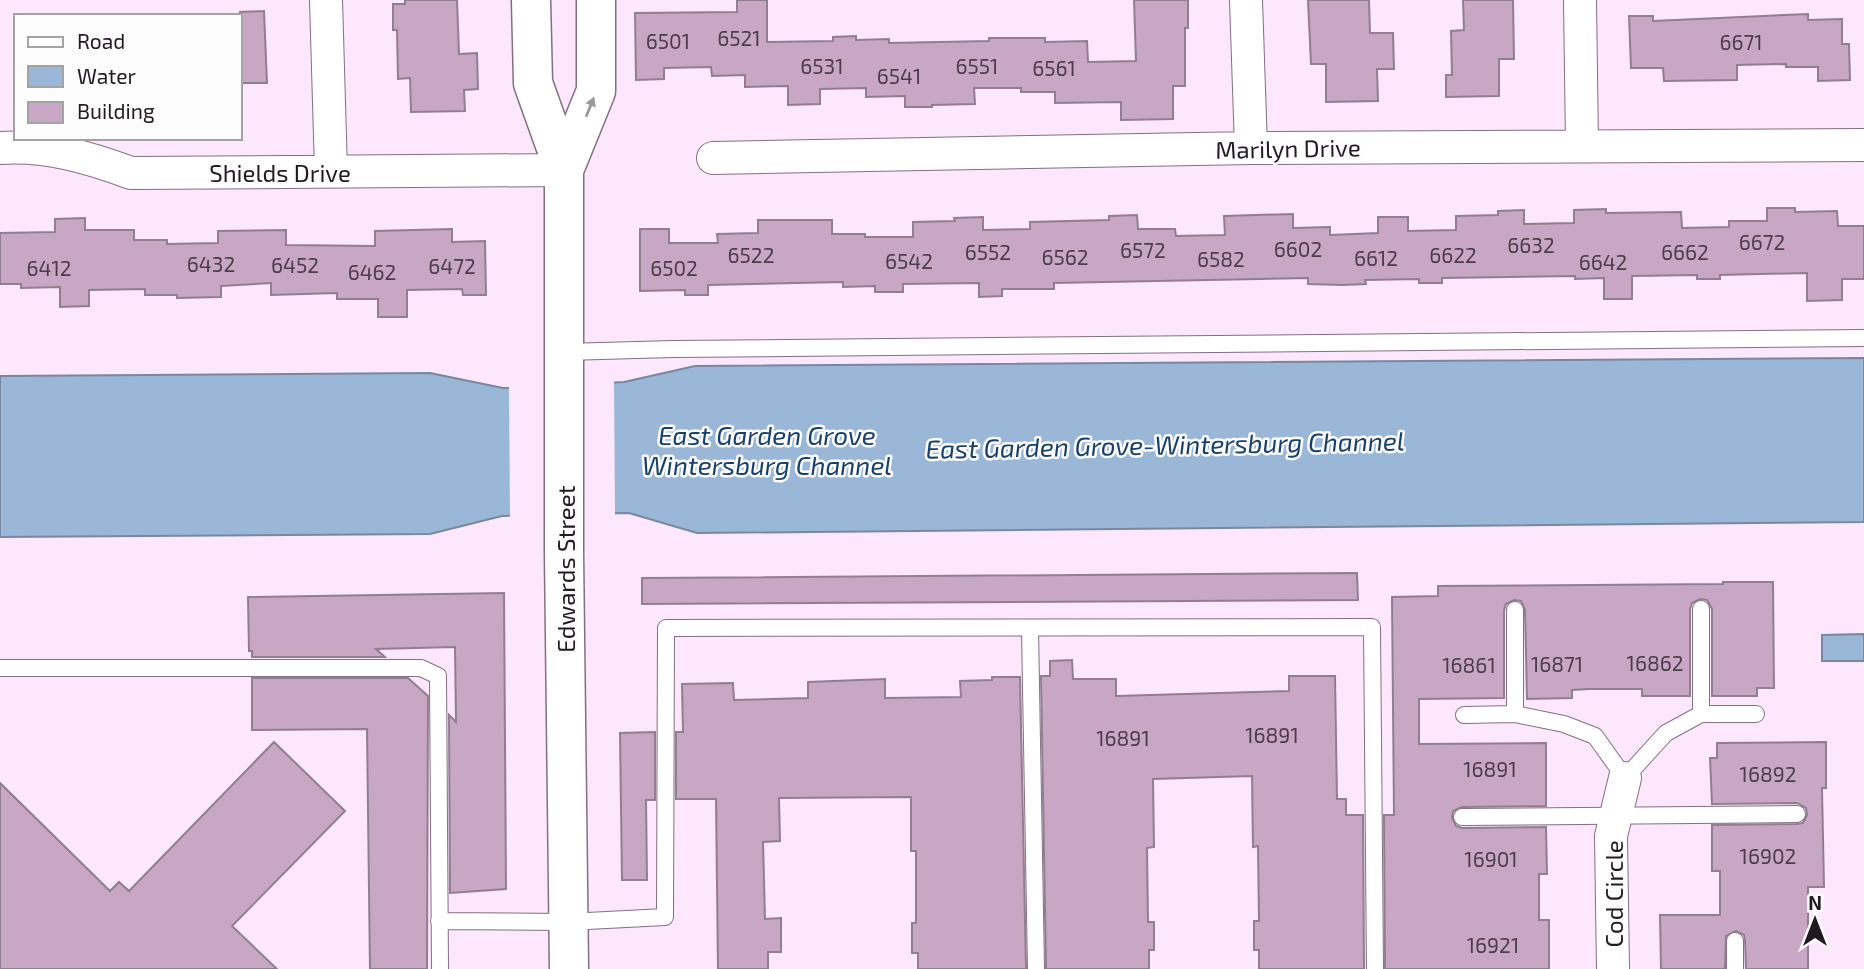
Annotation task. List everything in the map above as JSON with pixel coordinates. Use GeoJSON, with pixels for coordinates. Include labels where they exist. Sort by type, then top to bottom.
{"type":"FeatureCollection","features":[{"type":"Feature","properties":{"kind":"main road","name":"Edwards Street"},"geometry":{"type":"LineString","coordinates":[[531,0],[533,83],[564,170],[564,553],[569,969]]}},
{"type":"Feature","properties":{"kind":"main road","name":"Edwards Street"},"geometry":{"type":"LineString","coordinates":[[564,170],[596,91],[596,0]]}},
{"type":"Feature","properties":{"kind":"street"},"geometry":{"type":"LineString","coordinates":[[326,0],[331,171]]}},
{"type":"Feature","properties":{"kind":"street"},"geometry":{"type":"LineString","coordinates":[[1246,0],[1251,148]]}},
{"type":"Feature","properties":{"kind":"street"},"geometry":{"type":"LineString","coordinates":[[1580,0],[1582,146]]}},
{"type":"Feature","properties":{"kind":"street","name":"Marilyn Drive"},"geometry":{"type":"LineString","coordinates":[[713,158],[1251,148],[1864,145]]}},
{"type":"Feature","properties":{"kind":"street","name":"Shields Drive"},"geometry":{"type":"LineString","coordinates":[[0,148],[56,150],[94,159],[131,173],[564,170]]}},
{"type":"Feature","properties":{"kind":"street","name":"Cod Circle"},"geometry":{"type":"LineString","coordinates":[[1613,969],[1611,836],[1625,778]]}},
{"type":"Feature","properties":{"kind":"lane"},"geometry":{"type":"LineString","coordinates":[[565,359],[686,348],[1864,338]]}},
{"type":"Feature","properties":{"kind":"lane"},"geometry":{"type":"LineString","coordinates":[[1700,609],[1701,714]]}},
{"type":"Feature","properties":{"kind":"lane"},"geometry":{"type":"LineString","coordinates":[[1515,610],[1515,714]]}},
{"type":"Feature","properties":{"kind":"lane"},"geometry":{"type":"LineString","coordinates":[[439,921],[568,922],[665,917],[666,628],[1372,627],[1375,969]]}},
{"type":"Feature","properties":{"kind":"lane"},"geometry":{"type":"LineString","coordinates":[[1030,629],[1036,969]]}},
{"type":"Feature","properties":{"kind":"lane"},"geometry":{"type":"LineString","coordinates":[[0,668],[421,668],[438,676],[440,969]]}},
{"type":"Feature","properties":{"kind":"lane"},"geometry":{"type":"LineString","coordinates":[[1464,715],[1515,714],[1564,723],[1595,736],[1625,778],[1666,733],[1701,714],[1756,714]]}},
{"type":"Feature","properties":{"kind":"lane"},"geometry":{"type":"LineString","coordinates":[[1462,817],[1797,814]]}},
{"type":"Feature","properties":{"kind":"lane"},"geometry":{"type":"LineString","coordinates":[[1735,941],[1735,969]]}},
{"type":"Feature","properties":{"kind":"water","name":"East Garden Grove Wintersburg Channel"},"geometry":{"type":"Polygon","coordinates":[[[1864,358],[1864,522],[697,533],[629,513],[502,516],[430,534],[0,537],[0,376],[430,373],[503,388],[624,382],[695,366],[1864,358]]]}},
{"type":"Feature","properties":{"kind":"water"},"geometry":{"type":"Polygon","coordinates":[[[1864,634],[1864,661],[1822,661],[1822,635],[1864,634]]]}},
{"type":"Feature","properties":{"kind":"pier"},"geometry":{"type":"Polygon","coordinates":[[[614,379],[615,517],[510,519],[509,384],[614,379]]]}},
{"type":"Feature","properties":{"kind":"building"},"geometry":{"type":"Polygon","coordinates":[[[405,0],[457,0],[459,54],[477,53],[478,89],[464,90],[465,111],[411,112],[410,78],[398,79],[397,30],[393,30],[393,4],[405,4],[405,0]]]}},
{"type":"Feature","properties":{"kind":"building"},"geometry":{"type":"Polygon","coordinates":[[[737,0],[767,0],[767,42],[833,41],[833,37],[856,36],[856,40],[889,39],[889,43],[1045,38],[1045,42],[1087,41],[1088,62],[1136,61],[1134,0],[1188,0],[1185,86],[1173,86],[1173,119],[1121,120],[1121,102],[1055,103],[1055,92],[1021,92],[1021,88],[974,88],[975,104],[932,107],[905,107],[905,96],[866,97],[866,88],[820,89],[820,104],[788,105],[788,86],[745,87],[745,75],[712,76],[711,67],[664,68],[664,79],[636,80],[635,13],[737,12],[737,0]]]}},
{"type":"Feature","properties":{"kind":"building"},"geometry":{"type":"Polygon","coordinates":[[[1308,0],[1369,0],[1370,33],[1393,33],[1394,69],[1377,69],[1378,101],[1326,102],[1326,64],[1311,64],[1308,0]]]}},
{"type":"Feature","properties":{"kind":"building"},"geometry":{"type":"Polygon","coordinates":[[[1463,0],[1513,0],[1514,59],[1499,59],[1499,96],[1446,97],[1446,75],[1452,75],[1451,31],[1464,30],[1463,0]]]}},
{"type":"Feature","properties":{"kind":"building"},"geometry":{"type":"Polygon","coordinates":[[[264,11],[267,83],[242,83],[240,12],[264,11]]]}},
{"type":"Feature","properties":{"kind":"building"},"geometry":{"type":"Polygon","coordinates":[[[1808,14],[1808,20],[1842,19],[1842,44],[1849,44],[1850,80],[1818,81],[1818,67],[1786,67],[1786,64],[1737,65],[1737,80],[1664,81],[1663,68],[1631,68],[1629,16],[1653,16],[1653,21],[1808,14]]]}},
{"type":"Feature","properties":{"kind":"building"},"geometry":{"type":"Polygon","coordinates":[[[1767,208],[1795,208],[1795,212],[1837,211],[1838,226],[1864,226],[1864,279],[1842,279],[1842,300],[1807,301],[1807,273],[1720,275],[1720,279],[1697,279],[1697,275],[1632,276],[1632,299],[1604,299],[1604,278],[1575,279],[1575,276],[1442,278],[1442,283],[1419,283],[1419,279],[1365,280],[1366,284],[1343,285],[1308,284],[1308,278],[1054,283],[1054,289],[1002,289],[1002,296],[979,297],[979,283],[903,284],[903,292],[875,292],[875,286],[843,287],[843,282],[708,285],[708,295],[685,295],[685,290],[640,291],[640,229],[669,229],[669,243],[718,243],[717,234],[758,233],[758,220],[832,220],[832,234],[913,237],[913,222],[983,217],[983,230],[1030,229],[1030,222],[1109,220],[1109,216],[1137,215],[1138,229],[1175,229],[1176,236],[1225,235],[1224,216],[1293,214],[1293,228],[1330,227],[1330,235],[1378,233],[1378,217],[1408,217],[1408,231],[1456,230],[1456,216],[1498,215],[1498,211],[1524,210],[1524,224],[1574,223],[1574,210],[1606,209],[1606,213],[1681,212],[1682,228],[1729,227],[1729,221],[1767,221],[1767,208]]]}},
{"type":"Feature","properties":{"kind":"building"},"geometry":{"type":"Polygon","coordinates":[[[85,218],[85,230],[134,230],[134,240],[167,240],[167,244],[218,243],[218,231],[286,230],[286,245],[375,246],[375,231],[452,229],[452,242],[485,241],[486,295],[463,295],[462,289],[407,290],[407,317],[378,317],[378,299],[337,299],[337,293],[271,295],[271,283],[221,286],[221,297],[177,298],[177,295],[145,295],[145,289],[89,290],[89,306],[60,307],[60,287],[21,288],[21,284],[0,284],[0,233],[55,232],[55,219],[85,218]]]}},
{"type":"Feature","properties":{"kind":"building"},"geometry":{"type":"Polygon","coordinates":[[[1357,573],[1358,600],[642,604],[642,578],[1357,573]]]}},
{"type":"Feature","properties":{"kind":"building"},"geometry":{"type":"Polygon","coordinates":[[[1773,582],[1774,688],[1757,688],[1757,696],[1712,696],[1712,609],[1707,600],[1700,599],[1692,603],[1690,609],[1690,696],[1642,696],[1642,689],[1589,689],[1572,690],[1572,698],[1527,699],[1525,610],[1521,601],[1514,600],[1506,604],[1504,610],[1504,698],[1419,699],[1419,744],[1546,743],[1546,806],[1462,807],[1453,811],[1452,818],[1456,826],[1462,828],[1546,827],[1547,874],[1539,874],[1539,920],[1549,920],[1549,969],[1385,969],[1384,815],[1394,815],[1392,597],[1438,596],[1438,586],[1773,582]]]}},
{"type":"Feature","properties":{"kind":"building"},"geometry":{"type":"Polygon","coordinates":[[[504,593],[506,889],[450,893],[449,715],[456,722],[455,647],[376,649],[385,657],[252,657],[252,651],[249,651],[248,597],[504,593]]]}},
{"type":"Feature","properties":{"kind":"building"},"geometry":{"type":"Polygon","coordinates":[[[1072,660],[1073,679],[1116,679],[1116,696],[1289,691],[1289,676],[1335,676],[1337,799],[1346,799],[1346,815],[1363,815],[1364,969],[1259,969],[1259,950],[1254,950],[1254,921],[1259,921],[1258,846],[1253,847],[1252,776],[1153,779],[1154,847],[1147,848],[1148,922],[1154,922],[1154,950],[1149,950],[1149,969],[1046,969],[1041,676],[1050,676],[1050,661],[1072,660]]]}},
{"type":"Feature","properties":{"kind":"building"},"geometry":{"type":"Polygon","coordinates":[[[992,677],[1020,677],[1026,969],[918,969],[918,953],[912,953],[912,923],[916,923],[916,851],[911,851],[911,797],[779,798],[780,841],[763,842],[765,919],[781,918],[781,952],[768,952],[768,969],[718,969],[716,799],[676,799],[676,732],[683,732],[682,684],[733,683],[734,700],[808,698],[808,682],[885,679],[885,698],[961,697],[960,681],[992,680],[992,677]]]}},
{"type":"Feature","properties":{"kind":"building"},"geometry":{"type":"Polygon","coordinates":[[[252,678],[408,678],[428,696],[427,969],[370,969],[367,729],[252,730],[252,678]]]}},
{"type":"Feature","properties":{"kind":"building"},"geometry":{"type":"Polygon","coordinates":[[[655,732],[655,800],[646,800],[647,880],[622,880],[620,733],[655,732]]]}},
{"type":"Feature","properties":{"kind":"building"},"geometry":{"type":"Polygon","coordinates":[[[274,742],[345,811],[232,926],[277,969],[0,969],[0,783],[110,891],[119,882],[129,891],[274,742]]]}},
{"type":"Feature","properties":{"kind":"building"},"geometry":{"type":"Polygon","coordinates":[[[1826,742],[1826,788],[1822,788],[1824,887],[1808,887],[1808,969],[1746,969],[1744,935],[1736,931],[1726,936],[1725,969],[1661,969],[1660,915],[1720,915],[1720,871],[1712,871],[1712,825],[1797,824],[1803,823],[1807,815],[1806,808],[1797,803],[1712,804],[1710,758],[1717,758],[1717,743],[1826,742]]]}},
{"type":"Feature","properties":{"kind":"water label","name":"East Garden Grove-Wintersburg Channel"},"geometry":{"type":"Point","coordinates":[1165,444]}}]}
